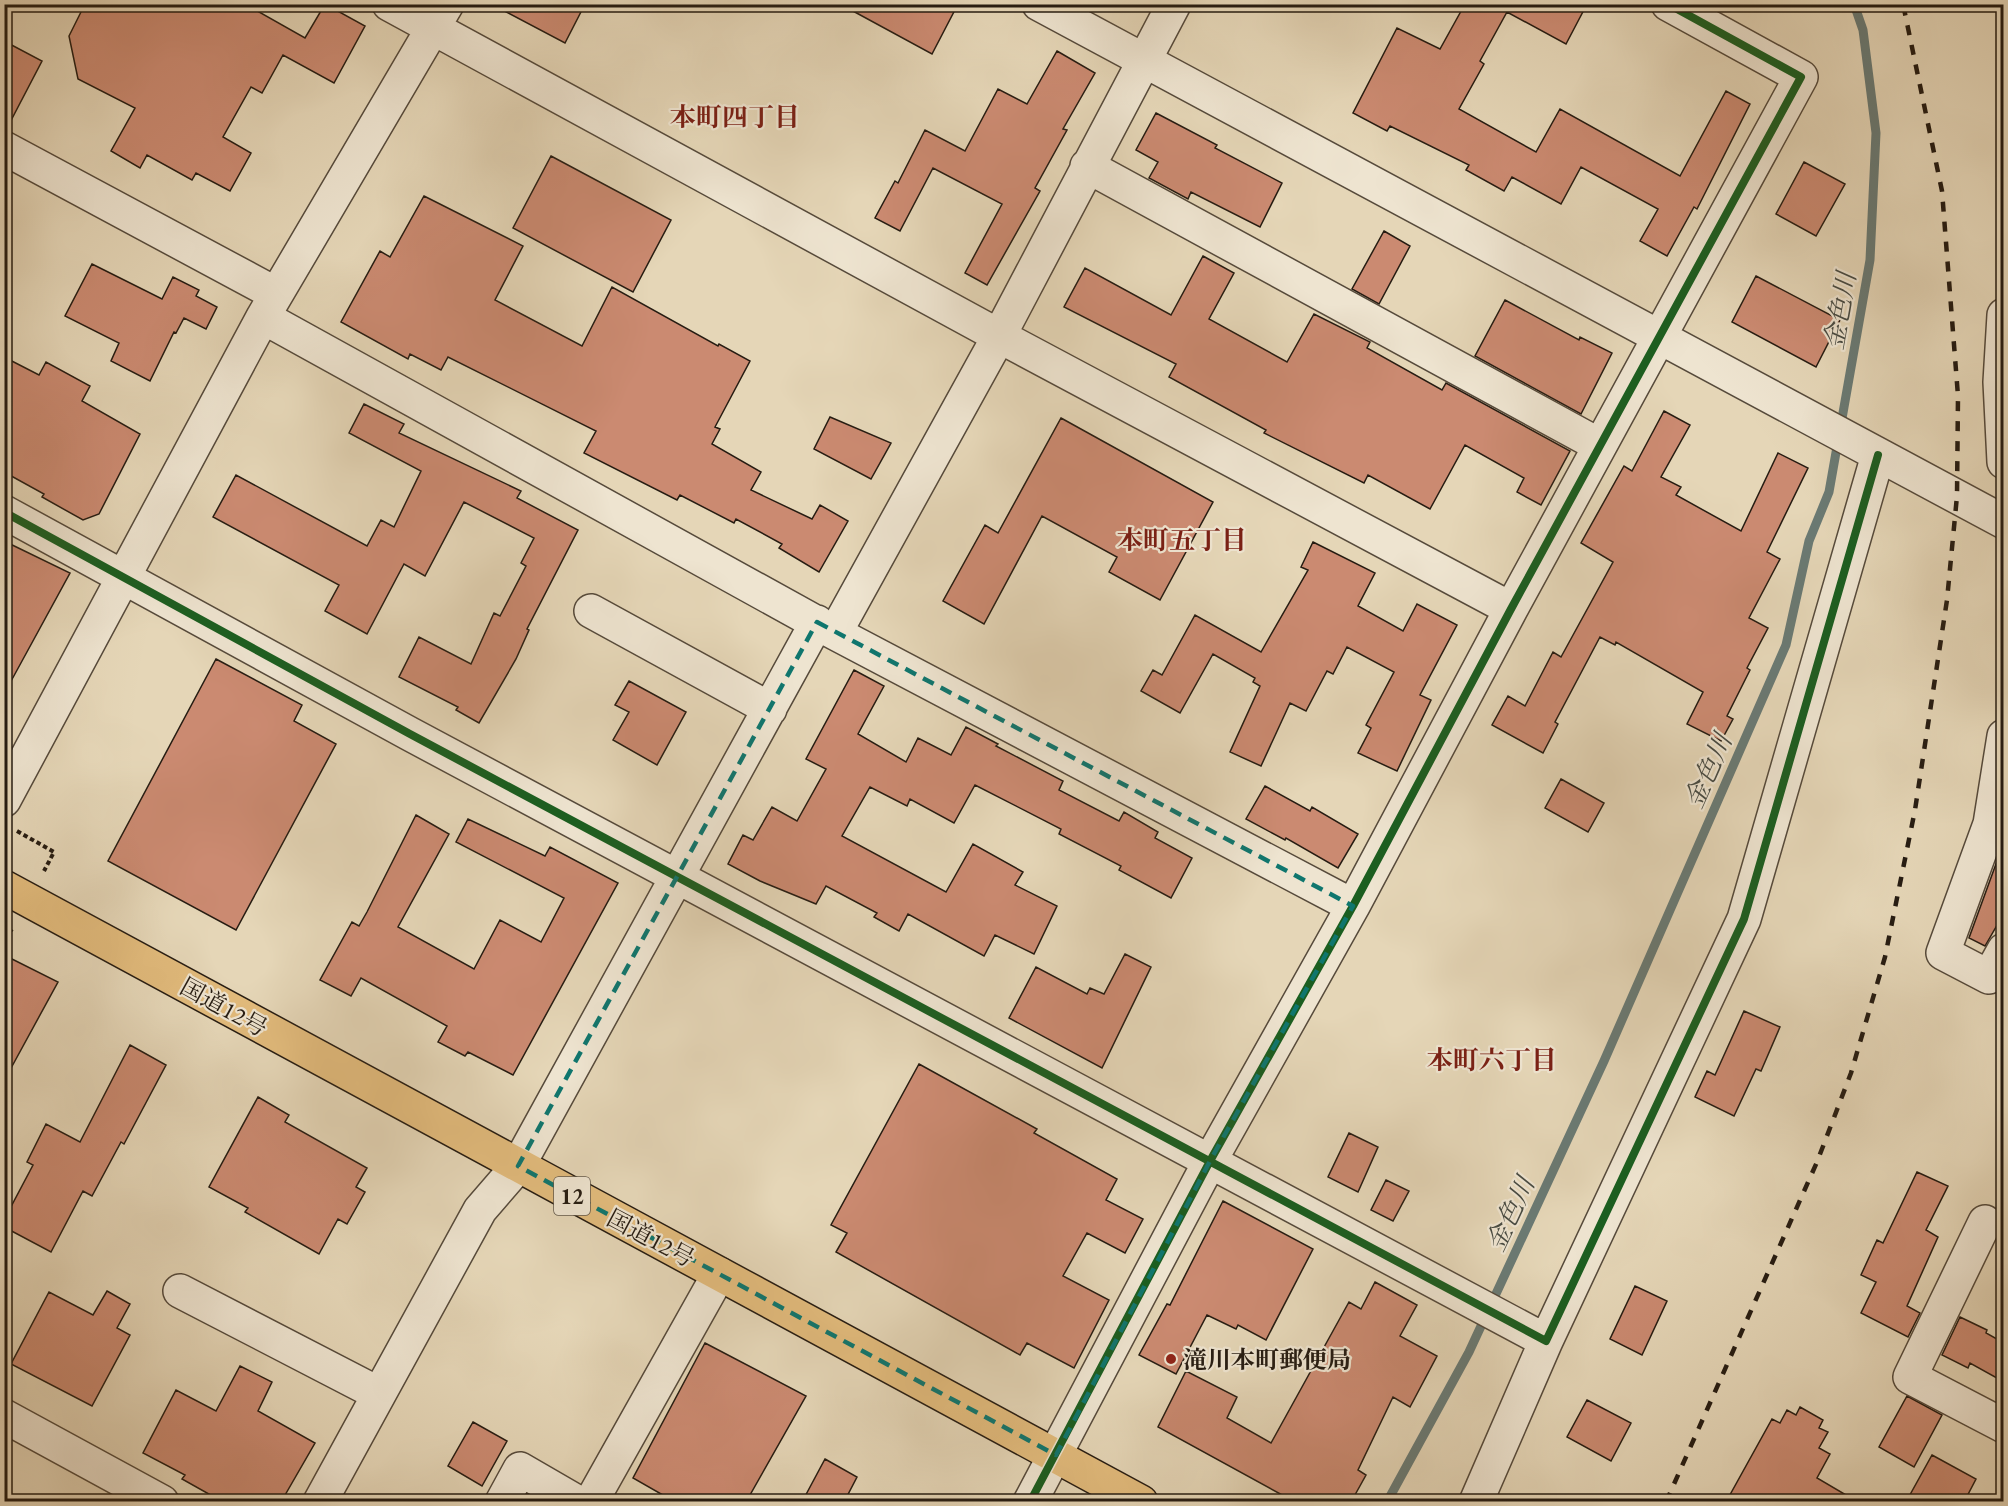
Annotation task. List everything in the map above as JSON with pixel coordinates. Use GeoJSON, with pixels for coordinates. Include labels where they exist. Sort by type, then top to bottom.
{"type":"FeatureCollection","features":[{"type":"Feature","properties":{"kind":"highway","name":"国道12号"},"geometry":{"type":"LineString","coordinates":[[4,887],[1141,1502]]}},
{"type":"Feature","properties":{"kind":"street"},"geometry":{"type":"LineString","coordinates":[[389,4],[440,16],[999,336],[1511,609]]}},
{"type":"Feature","properties":{"kind":"street"},"geometry":{"type":"LineString","coordinates":[[1039,4],[1657,338],[2004,522]]}},
{"type":"Feature","properties":{"kind":"street"},"geometry":{"type":"LineString","coordinates":[[320,1502],[480,1210],[518,1166],[770,709],[826,628],[999,336],[1174,4]]}},
{"type":"Feature","properties":{"kind":"street"},"geometry":{"type":"LineString","coordinates":[[1030,1502],[1210,1161],[1353,906],[1599,445],[1801,77],[1668,4]]}},
{"type":"Feature","properties":{"kind":"street"},"geometry":{"type":"LineString","coordinates":[[4,800],[270,306],[440,16]]}},
{"type":"Feature","properties":{"kind":"street"},"geometry":{"type":"LineString","coordinates":[[4,148],[270,306],[826,628],[1353,906]]}},
{"type":"Feature","properties":{"kind":"street"},"geometry":{"type":"LineString","coordinates":[[1088,166],[1599,445]]}},
{"type":"Feature","properties":{"kind":"street"},"geometry":{"type":"LineString","coordinates":[[2004,315],[2000,382],[2004,462]]}},
{"type":"Feature","properties":{"kind":"street"},"geometry":{"type":"LineString","coordinates":[[1476,1502],[1546,1341],[1744,919],[1878,455]]}},
{"type":"Feature","properties":{"kind":"street"},"geometry":{"type":"LineString","coordinates":[[4,512],[124,579],[1546,1341]]}},
{"type":"Feature","properties":{"kind":"street"},"geometry":{"type":"LineString","coordinates":[[591,612],[770,709]]}},
{"type":"Feature","properties":{"kind":"street"},"geometry":{"type":"LineString","coordinates":[[2004,736],[1990,824],[1943,953],[1989,977],[2004,950]]}},
{"type":"Feature","properties":{"kind":"street"},"geometry":{"type":"LineString","coordinates":[[1985,1222],[1910,1377],[2004,1426]]}},
{"type":"Feature","properties":{"kind":"street"},"geometry":{"type":"LineString","coordinates":[[591,1502],[719,1274]]}},
{"type":"Feature","properties":{"kind":"street"},"geometry":{"type":"LineString","coordinates":[[180,1292],[379,1394]]}},
{"type":"Feature","properties":{"kind":"street"},"geometry":{"type":"LineString","coordinates":[[4,1416],[162,1502]]}},
{"type":"Feature","properties":{"kind":"street"},"geometry":{"type":"LineString","coordinates":[[501,1502],[520,1469],[577,1502]]}},
{"type":"Feature","properties":{"kind":"highlighted area"},"geometry":{"type":"Polygon","coordinates":[[[817,622],[1353,906],[1210,1161],[1056,1455],[518,1166],[817,622]]]}},
{"type":"Feature","properties":{"kind":"building"},"geometry":{"type":"Polygon","coordinates":[[[85,4],[245,4],[305,38],[325,4],[365,26],[334,83],[283,55],[262,93],[251,87],[223,137],[251,153],[230,191],[196,173],[192,180],[147,155],[140,168],[111,151],[135,108],[78,79],[69,36],[85,4]]]}},
{"type":"Feature","properties":{"kind":"building"},"geometry":{"type":"Polygon","coordinates":[[[491,4],[585,4],[565,43],[491,4]]]}},
{"type":"Feature","properties":{"kind":"building"},"geometry":{"type":"Polygon","coordinates":[[[840,4],[958,4],[932,54],[840,4]]]}},
{"type":"Feature","properties":{"kind":"building"},"geometry":{"type":"Polygon","coordinates":[[[1465,4],[1587,4],[1566,44],[1507,12],[1480,61],[1484,64],[1459,109],[1536,152],[1560,109],[1680,176],[1726,91],[1750,104],[1697,209],[1694,207],[1667,256],[1640,241],[1658,209],[1581,167],[1561,204],[1512,177],[1504,191],[1466,170],[1469,165],[1390,126],[1387,131],[1353,113],[1397,28],[1440,49],[1465,4]]]}},
{"type":"Feature","properties":{"kind":"building"},"geometry":{"type":"Polygon","coordinates":[[[4,41],[42,61],[6,130],[4,129],[4,41]]]}},
{"type":"Feature","properties":{"kind":"building"},"geometry":{"type":"Polygon","coordinates":[[[1057,51],[1095,73],[1063,129],[1067,130],[1035,188],[1040,191],[987,285],[965,273],[1002,204],[933,168],[900,231],[875,218],[895,181],[898,183],[925,130],[965,151],[998,89],[1027,104],[1057,51]]]}},
{"type":"Feature","properties":{"kind":"building"},"geometry":{"type":"Polygon","coordinates":[[[1156,113],[1217,145],[1215,148],[1282,183],[1260,227],[1191,192],[1188,199],[1149,178],[1158,162],[1136,150],[1156,113]]]}},
{"type":"Feature","properties":{"kind":"building"},"geometry":{"type":"Polygon","coordinates":[[[551,156],[671,220],[633,292],[513,228],[551,156]]]}},
{"type":"Feature","properties":{"kind":"building"},"geometry":{"type":"Polygon","coordinates":[[[1804,162],[1845,184],[1816,236],[1776,214],[1804,162]]]}},
{"type":"Feature","properties":{"kind":"building"},"geometry":{"type":"Polygon","coordinates":[[[424,196],[523,246],[495,300],[582,346],[612,287],[718,346],[719,344],[750,361],[715,427],[720,429],[712,444],[761,472],[751,490],[812,519],[820,505],[848,521],[819,572],[779,548],[782,544],[736,519],[734,523],[680,495],[677,500],[584,453],[596,431],[448,357],[441,370],[410,354],[408,359],[341,322],[380,251],[390,257],[424,196]]]}},
{"type":"Feature","properties":{"kind":"building"},"geometry":{"type":"Polygon","coordinates":[[[1384,231],[1410,246],[1379,304],[1352,289],[1384,231]]]}},
{"type":"Feature","properties":{"kind":"building"},"geometry":{"type":"Polygon","coordinates":[[[1203,256],[1234,273],[1209,319],[1287,362],[1314,314],[1370,342],[1367,348],[1442,390],[1446,383],[1570,451],[1541,505],[1517,492],[1524,478],[1465,445],[1430,509],[1368,475],[1364,483],[1264,433],[1266,430],[1169,377],[1176,364],[1064,307],[1085,268],[1171,315],[1203,256]]]}},
{"type":"Feature","properties":{"kind":"building"},"geometry":{"type":"Polygon","coordinates":[[[92,264],[162,299],[173,277],[199,290],[196,296],[217,307],[206,329],[184,318],[176,333],[174,332],[150,381],[111,361],[119,343],[65,316],[92,264]]]}},
{"type":"Feature","properties":{"kind":"building"},"geometry":{"type":"Polygon","coordinates":[[[1756,276],[1840,320],[1816,367],[1732,322],[1756,276]]]}},
{"type":"Feature","properties":{"kind":"building"},"geometry":{"type":"Polygon","coordinates":[[[1505,300],[1579,340],[1580,337],[1612,353],[1581,414],[1475,356],[1505,300]]]}},
{"type":"Feature","properties":{"kind":"building"},"geometry":{"type":"Polygon","coordinates":[[[4,357],[39,375],[46,362],[90,386],[82,401],[140,434],[99,514],[83,520],[42,497],[44,494],[4,472],[4,357]]]}},
{"type":"Feature","properties":{"kind":"building"},"geometry":{"type":"Polygon","coordinates":[[[364,404],[404,424],[399,433],[521,491],[517,498],[578,530],[527,629],[529,630],[516,659],[479,723],[456,710],[458,707],[399,677],[419,637],[471,664],[494,613],[500,616],[526,566],[521,563],[534,538],[464,502],[425,576],[404,564],[367,634],[325,611],[339,585],[213,517],[236,475],[367,546],[381,520],[394,527],[421,471],[349,433],[364,404]]]}},
{"type":"Feature","properties":{"kind":"building"},"geometry":{"type":"Polygon","coordinates":[[[1664,411],[1690,425],[1661,477],[1681,487],[1676,495],[1741,531],[1778,453],[1808,468],[1767,552],[1780,559],[1749,618],[1768,628],[1747,668],[1750,670],[1727,716],[1733,719],[1721,741],[1687,724],[1703,692],[1616,642],[1615,645],[1600,637],[1555,722],[1558,724],[1543,753],[1492,725],[1508,696],[1525,706],[1553,652],[1561,657],[1613,562],[1581,543],[1624,466],[1632,471],[1664,411]]]}},
{"type":"Feature","properties":{"kind":"building"},"geometry":{"type":"Polygon","coordinates":[[[830,417],[891,443],[871,479],[814,449],[830,417]]]}},
{"type":"Feature","properties":{"kind":"building"},"geometry":{"type":"Polygon","coordinates":[[[1061,418],[1213,502],[1160,600],[1109,572],[1117,557],[1042,516],[984,624],[943,601],[985,525],[998,533],[1061,418]]]}},
{"type":"Feature","properties":{"kind":"building"},"geometry":{"type":"Polygon","coordinates":[[[4,541],[70,573],[4,694],[4,541]]]}},
{"type":"Feature","properties":{"kind":"building"},"geometry":{"type":"Polygon","coordinates":[[[1313,542],[1375,573],[1358,606],[1403,631],[1417,604],[1457,625],[1420,695],[1431,700],[1397,771],[1358,753],[1371,728],[1366,725],[1394,672],[1347,647],[1333,674],[1327,671],[1306,711],[1290,703],[1261,766],[1230,752],[1260,686],[1253,682],[1255,678],[1213,654],[1180,713],[1141,691],[1153,670],[1162,675],[1195,615],[1261,652],[1308,570],[1301,567],[1313,542]]]}},
{"type":"Feature","properties":{"kind":"building"},"geometry":{"type":"Polygon","coordinates":[[[216,659],[302,705],[294,721],[336,744],[236,930],[108,861],[216,659]]]}},
{"type":"Feature","properties":{"kind":"building"},"geometry":{"type":"Polygon","coordinates":[[[854,670],[884,686],[858,734],[906,762],[918,738],[951,755],[966,727],[998,744],[996,746],[1063,781],[1059,790],[1119,821],[1124,812],[1158,832],[1155,838],[1192,858],[1171,898],[1119,870],[1121,866],[1059,834],[1061,829],[975,785],[954,823],[910,799],[907,806],[870,787],[842,836],[946,892],[973,844],[1023,872],[1015,885],[1057,906],[1034,954],[995,935],[984,956],[908,914],[899,931],[874,917],[877,913],[826,886],[816,904],[760,881],[728,864],[743,835],[753,840],[772,807],[797,821],[826,769],[806,759],[854,670]]]}},
{"type":"Feature","properties":{"kind":"building"},"geometry":{"type":"Polygon","coordinates":[[[629,681],[686,712],[657,765],[613,740],[629,712],[615,705],[629,681]]]}},
{"type":"Feature","properties":{"kind":"building"},"geometry":{"type":"Polygon","coordinates":[[[1561,779],[1604,803],[1588,832],[1545,808],[1561,779]]]}},
{"type":"Feature","properties":{"kind":"building"},"geometry":{"type":"Polygon","coordinates":[[[1265,786],[1310,811],[1312,807],[1358,834],[1338,868],[1286,838],[1285,840],[1246,819],[1265,786]]]}},
{"type":"Feature","properties":{"kind":"building"},"geometry":{"type":"Polygon","coordinates":[[[416,815],[449,834],[398,927],[474,969],[500,920],[541,942],[564,898],[456,842],[468,819],[545,856],[550,847],[618,883],[513,1075],[468,1052],[465,1056],[438,1042],[447,1026],[361,978],[351,996],[320,980],[352,922],[359,926],[416,815]]]}},
{"type":"Feature","properties":{"kind":"building"},"geometry":{"type":"Polygon","coordinates":[[[2004,842],[2004,913],[1985,946],[1969,938],[2004,842]]]}},
{"type":"Feature","properties":{"kind":"building"},"geometry":{"type":"Polygon","coordinates":[[[1125,954],[1151,967],[1102,1068],[1009,1018],[1036,967],[1087,994],[1090,988],[1104,994],[1125,954]]]}},
{"type":"Feature","properties":{"kind":"building"},"geometry":{"type":"Polygon","coordinates":[[[4,955],[58,982],[4,1081],[4,955]]]}},
{"type":"Feature","properties":{"kind":"building"},"geometry":{"type":"Polygon","coordinates":[[[1744,1011],[1780,1027],[1761,1071],[1756,1069],[1734,1116],[1695,1097],[1707,1071],[1715,1075],[1744,1011]]]}},
{"type":"Feature","properties":{"kind":"building"},"geometry":{"type":"Polygon","coordinates":[[[130,1045],[166,1065],[124,1144],[121,1142],[92,1196],[83,1191],[51,1252],[4,1227],[4,1220],[33,1165],[27,1162],[46,1124],[80,1142],[130,1045]]]}},
{"type":"Feature","properties":{"kind":"building"},"geometry":{"type":"Polygon","coordinates":[[[919,1064],[1037,1129],[1034,1133],[1117,1179],[1106,1200],[1143,1219],[1125,1253],[1087,1233],[1063,1276],[1109,1300],[1074,1368],[1027,1343],[1020,1355],[836,1252],[847,1233],[831,1225],[919,1064]]]}},
{"type":"Feature","properties":{"kind":"building"},"geometry":{"type":"Polygon","coordinates":[[[258,1097],[289,1115],[285,1122],[367,1168],[356,1187],[365,1192],[347,1224],[338,1219],[319,1254],[245,1212],[248,1208],[209,1187],[258,1097]]]}},
{"type":"Feature","properties":{"kind":"building"},"geometry":{"type":"Polygon","coordinates":[[[1349,1133],[1378,1147],[1358,1192],[1328,1177],[1349,1133]]]}},
{"type":"Feature","properties":{"kind":"building"},"geometry":{"type":"Polygon","coordinates":[[[1917,1172],[1948,1186],[1926,1230],[1938,1237],[1907,1306],[1920,1313],[1908,1337],[1861,1313],[1876,1282],[1861,1275],[1877,1240],[1883,1243],[1917,1172]]]}},
{"type":"Feature","properties":{"kind":"building"},"geometry":{"type":"Polygon","coordinates":[[[1386,1180],[1409,1191],[1393,1221],[1371,1210],[1386,1180]]]}},
{"type":"Feature","properties":{"kind":"building"},"geometry":{"type":"Polygon","coordinates":[[[1223,1201],[1313,1249],[1266,1340],[1238,1325],[1236,1329],[1207,1315],[1176,1374],[1139,1355],[1167,1304],[1170,1305],[1223,1201]]]}},
{"type":"Feature","properties":{"kind":"building"},"geometry":{"type":"Polygon","coordinates":[[[1375,1282],[1417,1305],[1400,1336],[1437,1356],[1410,1407],[1393,1397],[1358,1470],[1366,1475],[1351,1502],[1295,1502],[1158,1427],[1186,1371],[1237,1397],[1227,1418],[1271,1443],[1349,1302],[1361,1309],[1375,1282]]]}},
{"type":"Feature","properties":{"kind":"building"},"geometry":{"type":"Polygon","coordinates":[[[1635,1286],[1667,1301],[1642,1355],[1610,1339],[1635,1286]]]}},
{"type":"Feature","properties":{"kind":"building"},"geometry":{"type":"Polygon","coordinates":[[[107,1291],[130,1304],[117,1328],[130,1335],[92,1406],[11,1364],[49,1292],[93,1315],[107,1291]]]}},
{"type":"Feature","properties":{"kind":"building"},"geometry":{"type":"Polygon","coordinates":[[[1960,1317],[1987,1330],[1986,1333],[2004,1343],[2004,1382],[1970,1363],[1968,1368],[1942,1355],[1960,1317]]]}},
{"type":"Feature","properties":{"kind":"building"},"geometry":{"type":"Polygon","coordinates":[[[705,1343],[806,1396],[746,1502],[675,1502],[633,1478],[705,1343]]]}},
{"type":"Feature","properties":{"kind":"building"},"geometry":{"type":"Polygon","coordinates":[[[240,1366],[272,1382],[258,1411],[315,1443],[281,1502],[223,1502],[182,1479],[185,1475],[143,1453],[176,1390],[216,1411],[240,1366]]]}},
{"type":"Feature","properties":{"kind":"building"},"geometry":{"type":"Polygon","coordinates":[[[1907,1396],[1942,1415],[1914,1467],[1879,1447],[1907,1396]]]}},
{"type":"Feature","properties":{"kind":"building"},"geometry":{"type":"Polygon","coordinates":[[[1587,1400],[1631,1423],[1611,1461],[1567,1437],[1587,1400]]]}},
{"type":"Feature","properties":{"kind":"building"},"geometry":{"type":"Polygon","coordinates":[[[1800,1407],[1823,1420],[1819,1428],[1828,1432],[1819,1448],[1830,1454],[1817,1478],[1858,1502],[1726,1502],[1772,1419],[1780,1423],[1787,1410],[1796,1415],[1800,1407]]]}},
{"type":"Feature","properties":{"kind":"building"},"geometry":{"type":"Polygon","coordinates":[[[473,1422],[507,1441],[482,1486],[448,1466],[473,1422]]]}},
{"type":"Feature","properties":{"kind":"building"},"geometry":{"type":"Polygon","coordinates":[[[1932,1455],[1976,1479],[1964,1502],[1906,1502],[1932,1455]]]}},
{"type":"Feature","properties":{"kind":"building"},"geometry":{"type":"Polygon","coordinates":[[[825,1459],[857,1477],[844,1502],[802,1502],[825,1459]]]}},
{"type":"Feature","properties":{"kind":"waterway","name":"金色川"},"geometry":{"type":"LineString","coordinates":[[1387,1502],[1469,1352],[1604,1061],[1786,645],[1809,541],[1829,492],[1870,260],[1876,133],[1863,30],[1854,4]]}},
{"type":"Feature","properties":{"kind":"railway"},"geometry":{"type":"LineString","coordinates":[[1666,1502],[1817,1162],[1851,1073],[1885,957],[1915,810],[1947,600],[1957,496],[1958,396],[1942,191],[1903,4]]}},
{"type":"Feature","properties":{"kind":"cycle path"},"geometry":{"type":"LineString","coordinates":[[1030,1502],[1210,1161],[1353,906],[1511,609],[1801,77],[1668,4]]}},
{"type":"Feature","properties":{"kind":"cycle path"},"geometry":{"type":"LineString","coordinates":[[4,512],[410,734],[1546,1341],[1744,919],[1878,455]]}},
{"type":"Feature","properties":{"kind":"place","name":"滝川本町郵便局"},"geometry":{"type":"Point","coordinates":[1171,1359]}},
{"type":"Feature","properties":{"kind":"district","name":"本町四丁目"},"geometry":{"type":"Point","coordinates":[735,117]}},
{"type":"Feature","properties":{"kind":"district","name":"本町五丁目"},"geometry":{"type":"Point","coordinates":[1182,540]}},
{"type":"Feature","properties":{"kind":"district","name":"本町六丁目"},"geometry":{"type":"Point","coordinates":[1492,1060]}}]}
